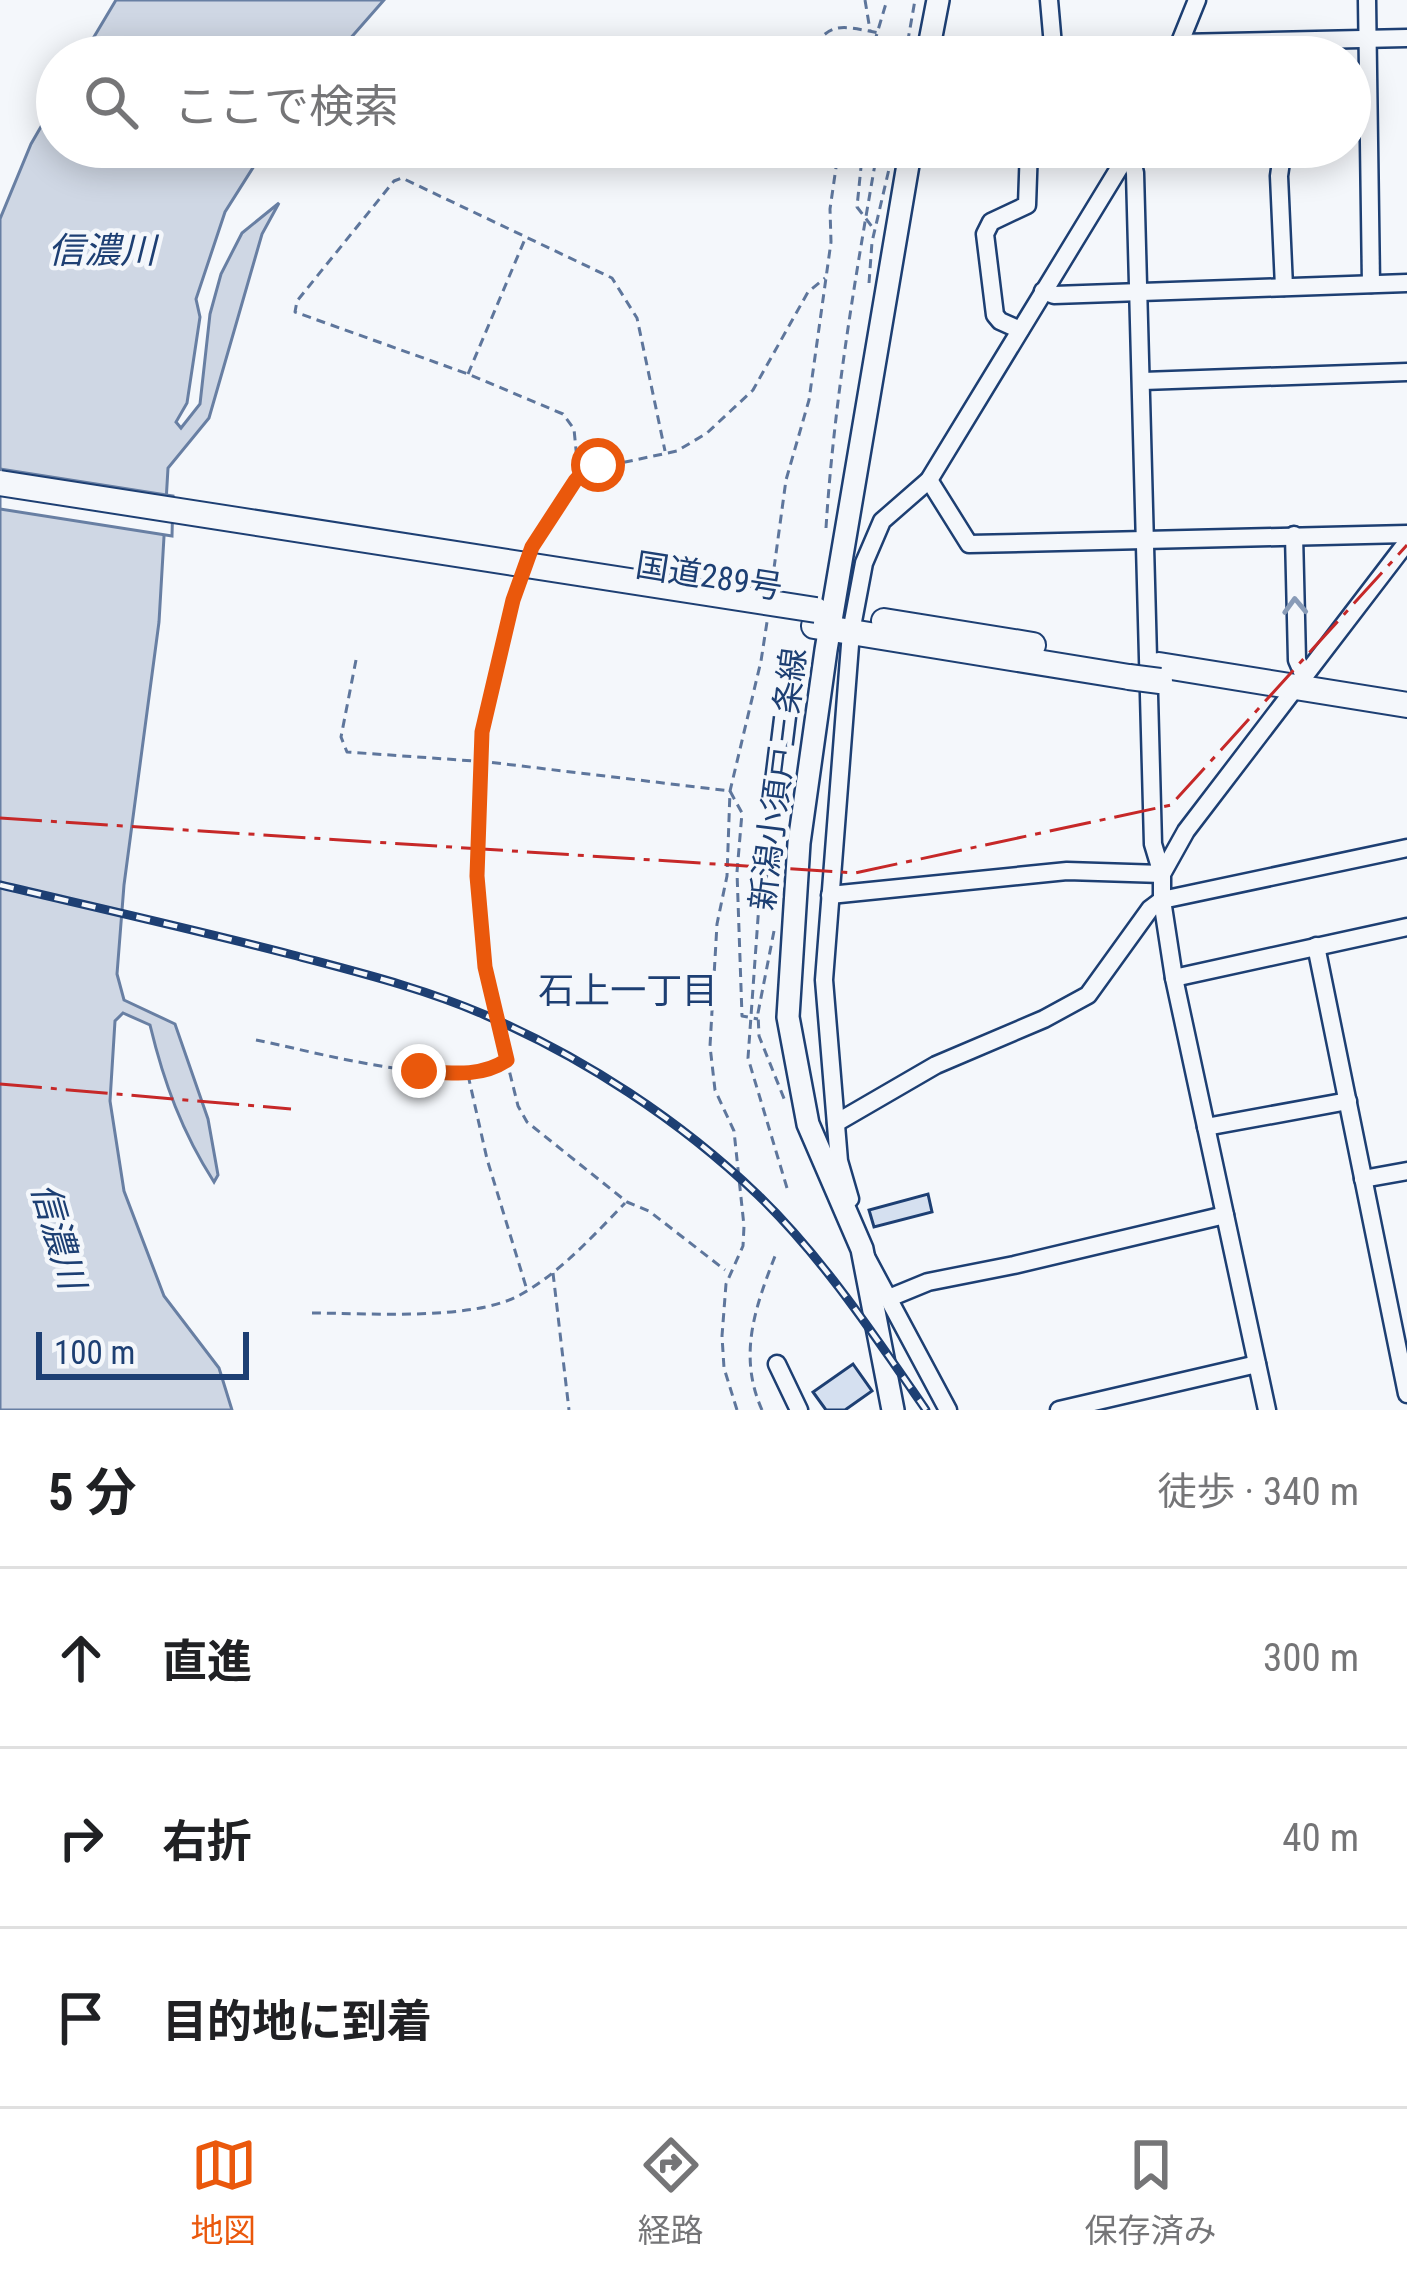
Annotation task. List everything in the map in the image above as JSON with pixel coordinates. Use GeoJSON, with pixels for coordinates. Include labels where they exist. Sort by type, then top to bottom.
{"type":"FeatureCollection","features":[{"type":"Feature","properties":{"kind":"highway","name":"国道289号"},"geometry":{"type":"LineString","coordinates":[[0,483],[1129,669],[1407,705]]}},
{"type":"Feature","properties":{"kind":"highway","name":"国道289号"},"geometry":{"type":"LineString","coordinates":[[0,497],[832,621]]}},
{"type":"Feature","properties":{"kind":"highway","name":"国道289号"},"geometry":{"type":"LineString","coordinates":[[1293,689],[1407,719]]}},
{"type":"Feature","properties":{"kind":"main road"},"geometry":{"type":"LineString","coordinates":[[931,36],[938,0]]}},
{"type":"Feature","properties":{"kind":"main road","name":"新潟小須戸三条線"},"geometry":{"type":"LineString","coordinates":[[893,1410],[862,1249],[808,1124],[788,1018],[799,843],[908,168]]}},
{"type":"Feature","properties":{"kind":"street"},"geometry":{"type":"LineString","coordinates":[[1048,0],[1052,36]]}},
{"type":"Feature","properties":{"kind":"street"},"geometry":{"type":"LineString","coordinates":[[1183,36],[1197,0]]}},
{"type":"Feature","properties":{"kind":"street"},"geometry":{"type":"LineString","coordinates":[[1367,0],[1367,36]]}},
{"type":"Feature","properties":{"kind":"street"},"geometry":{"type":"LineString","coordinates":[[1371,40],[1407,38]]}},
{"type":"Feature","properties":{"kind":"street"},"geometry":{"type":"LineString","coordinates":[[1020,330],[995,315],[985,234],[991,222],[1027,205],[1028,168]]}},
{"type":"Feature","properties":{"kind":"street"},"geometry":{"type":"LineString","coordinates":[[947,1410],[862,1249],[839,1161],[824,980],[830,895],[832,621],[882,521],[929,480],[1119,168]]}},
{"type":"Feature","properties":{"kind":"street"},"geometry":{"type":"LineString","coordinates":[[1134,168],[1153,844],[1162,874],[1174,978],[1267,1410]]}},
{"type":"Feature","properties":{"kind":"street"},"geometry":{"type":"LineString","coordinates":[[1281,168],[1284,287]]}},
{"type":"Feature","properties":{"kind":"street"},"geometry":{"type":"LineString","coordinates":[[1369,168],[1371,284]]}},
{"type":"Feature","properties":{"kind":"street"},"geometry":{"type":"LineString","coordinates":[[1043,291],[1054,295],[1407,284]]}},
{"type":"Feature","properties":{"kind":"street"},"geometry":{"type":"LineString","coordinates":[[1143,381],[1407,373]]}},
{"type":"Feature","properties":{"kind":"street"},"geometry":{"type":"LineString","coordinates":[[929,480],[969,544],[1294,535],[1407,538]]}},
{"type":"Feature","properties":{"kind":"street"},"geometry":{"type":"LineString","coordinates":[[1293,689],[1297,660],[1294,535]]}},
{"type":"Feature","properties":{"kind":"street"},"geometry":{"type":"LineString","coordinates":[[1162,874],[1186,831],[1407,538]]}},
{"type":"Feature","properties":{"kind":"street"},"geometry":{"type":"LineString","coordinates":[[836,1123],[936,1065],[1088,995],[1162,900],[1407,848]]}},
{"type":"Feature","properties":{"kind":"street"},"geometry":{"type":"LineString","coordinates":[[830,895],[1067,871],[1162,874]]}},
{"type":"Feature","properties":{"kind":"street"},"geometry":{"type":"LineString","coordinates":[[1174,978],[1407,927]]}},
{"type":"Feature","properties":{"kind":"street"},"geometry":{"type":"LineString","coordinates":[[1316,946],[1401,1335],[1407,1394]]}},
{"type":"Feature","properties":{"kind":"street"},"geometry":{"type":"LineString","coordinates":[[1206,1127],[1348,1101]]}},
{"type":"Feature","properties":{"kind":"street"},"geometry":{"type":"LineString","coordinates":[[1364,1179],[1407,1171]]}},
{"type":"Feature","properties":{"kind":"street"},"geometry":{"type":"LineString","coordinates":[[889,1298],[928,1282],[1225,1215]]}},
{"type":"Feature","properties":{"kind":"street"},"geometry":{"type":"LineString","coordinates":[[777,1364],[800,1410]]}},
{"type":"Feature","properties":{"kind":"street"},"geometry":{"type":"LineString","coordinates":[[1059,1410],[1257,1364]]}},
{"type":"Feature","properties":{"kind":"path"},"geometry":{"type":"LineString","coordinates":[[865,0],[870,32]]}},
{"type":"Feature","properties":{"kind":"path"},"geometry":{"type":"LineString","coordinates":[[878,36],[887,0]]}},
{"type":"Feature","properties":{"kind":"path"},"geometry":{"type":"LineString","coordinates":[[909,36],[915,0]]}},
{"type":"Feature","properties":{"kind":"path"},"geometry":{"type":"LineString","coordinates":[[820,36],[832,28],[879,33]]}},
{"type":"Feature","properties":{"kind":"path"},"geometry":{"type":"LineString","coordinates":[[771,593],[786,480],[808,400],[836,168]]}},
{"type":"Feature","properties":{"kind":"path"},"geometry":{"type":"LineString","coordinates":[[861,168],[856,207],[874,230]]}},
{"type":"Feature","properties":{"kind":"path"},"geometry":{"type":"LineString","coordinates":[[826,528],[831,453],[874,168]]}},
{"type":"Feature","properties":{"kind":"path"},"geometry":{"type":"LineString","coordinates":[[584,471],[577,460],[574,430],[563,414],[295,312],[297,301],[394,181],[402,178],[612,278],[640,332],[665,453]]}},
{"type":"Feature","properties":{"kind":"path"},"geometry":{"type":"LineString","coordinates":[[468,374],[526,237]]}},
{"type":"Feature","properties":{"kind":"path"},"geometry":{"type":"LineString","coordinates":[[526,565],[532,547],[584,471],[665,453],[707,434],[736,410],[776,355],[808,292],[826,277]]}},
{"type":"Feature","properties":{"kind":"path"},"geometry":{"type":"LineString","coordinates":[[519,582],[482,732],[477,876],[485,967],[518,1106],[527,1122],[627,1202],[649,1211],[725,1270]]}},
{"type":"Feature","properties":{"kind":"path"},"geometry":{"type":"LineString","coordinates":[[737,1410],[724,1368],[722,1336],[726,1284],[742,1246],[744,1226],[734,1131],[715,1090],[710,1046],[717,924],[727,876],[730,791],[768,616]]}},
{"type":"Feature","properties":{"kind":"path"},"geometry":{"type":"LineString","coordinates":[[356,660],[341,737],[347,752],[730,791]]}},
{"type":"Feature","properties":{"kind":"path"},"geometry":{"type":"LineString","coordinates":[[787,1188],[750,1073],[749,1019],[759,904],[768,880],[785,744],[802,714]]}},
{"type":"Feature","properties":{"kind":"path"},"geometry":{"type":"LineString","coordinates":[[730,791],[742,813],[737,872],[742,1016],[758,1019]]}},
{"type":"Feature","properties":{"kind":"path"},"geometry":{"type":"LineString","coordinates":[[256,1040],[419,1071],[467,1073],[507,1060]]}},
{"type":"Feature","properties":{"kind":"path"},"geometry":{"type":"LineString","coordinates":[[467,1073],[527,1290]]}},
{"type":"Feature","properties":{"kind":"path"},"geometry":{"type":"LineString","coordinates":[[312,1313],[436,1312],[501,1302],[553,1272],[627,1202]]}},
{"type":"Feature","properties":{"kind":"path"},"geometry":{"type":"LineString","coordinates":[[762,1410],[752,1389],[748,1342],[777,1251]]}},
{"type":"Feature","properties":{"kind":"path"},"geometry":{"type":"LineString","coordinates":[[553,1272],[569,1410]]}},
{"type":"Feature","properties":{"kind":"water"},"geometry":{"type":"Polygon","coordinates":[[[116,0],[384,0],[352,36],[95,36],[116,0]]]}},
{"type":"Feature","properties":{"kind":"water","name":"信濃川"},"geometry":{"type":"Polygon","coordinates":[[[36,135],[36,168],[253,168],[225,212],[196,299],[200,317],[187,403],[176,422],[181,428],[200,404],[210,314],[221,274],[242,233],[279,203],[262,234],[209,418],[168,468],[159,622],[117,974],[124,1000],[175,1024],[208,1119],[218,1175],[214,1182],[175,1106],[150,1025],[123,1013],[115,1021],[110,1101],[124,1191],[164,1296],[219,1368],[232,1410],[0,1410],[0,219],[36,135]]]}},
{"type":"Feature","properties":{"kind":"pier"},"geometry":{"type":"Polygon","coordinates":[[[0,469],[173,496],[172,536],[0,509],[0,469]]]}},
{"type":"Feature","properties":{"kind":"building"},"geometry":{"type":"Polygon","coordinates":[[[928,1194],[932,1212],[874,1227],[869,1210],[928,1194]]]}},
{"type":"Feature","properties":{"kind":"building"},"geometry":{"type":"Polygon","coordinates":[[[853,1364],[872,1391],[845,1410],[826,1410],[813,1392],[853,1364]]]}},
{"type":"Feature","properties":{"kind":"railway"},"geometry":{"type":"LineString","coordinates":[[0,885],[390,981],[462,1005],[558,1050],[663,1116],[758,1195],[826,1271],[926,1410]]}},
{"type":"Feature","properties":{"kind":"power"},"geometry":{"type":"LineString","coordinates":[[0,818],[855,873],[1171,805],[1407,545]]}},
{"type":"Feature","properties":{"kind":"power"},"geometry":{"type":"LineString","coordinates":[[0,1084],[291,1109]]}},
{"type":"Feature","properties":{"kind":"district","name":"石上一丁目"},"geometry":{"type":"Point","coordinates":[628,991]}},
{"type":"Feature","properties":{"kind":"route"},"geometry":{"type":"LineString","coordinates":[[419,1071],[461,1074],[507,1060],[485,967],[477,876],[482,732],[513,600],[532,547],[575,481],[598,465]]}}]}
